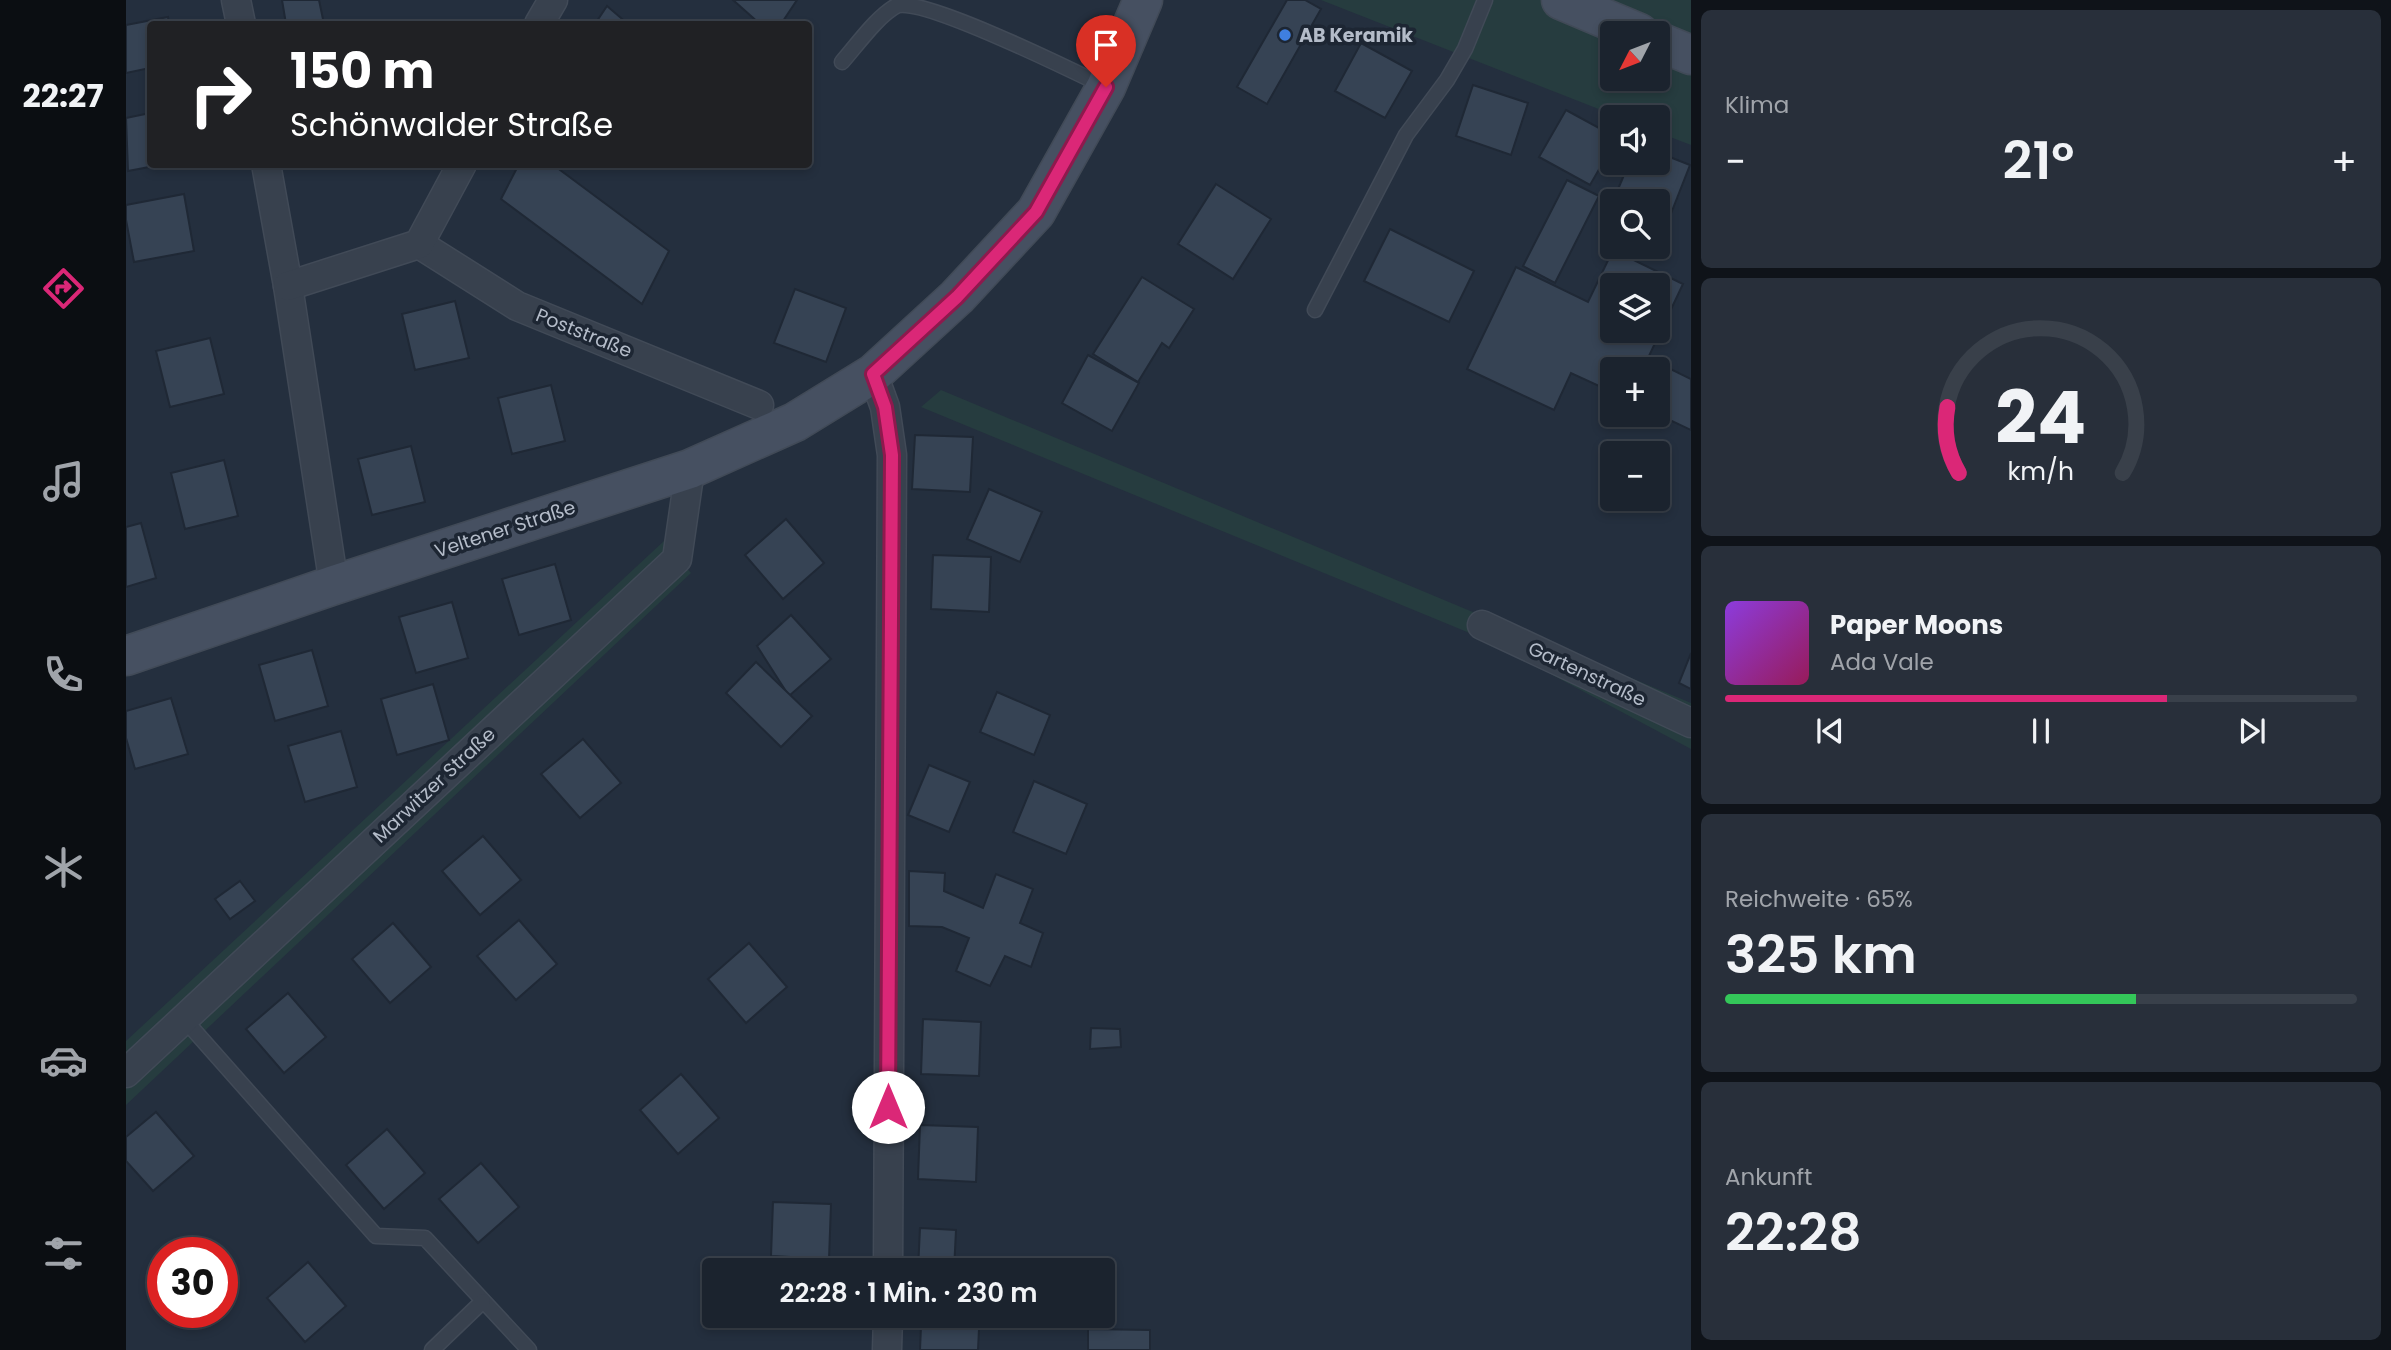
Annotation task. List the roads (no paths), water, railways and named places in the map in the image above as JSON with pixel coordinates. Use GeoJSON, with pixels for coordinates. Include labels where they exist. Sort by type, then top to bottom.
{"type":"FeatureCollection","features":[{"type":"Feature","properties":{"kind":"main road","name":"Veltener Straße"},"geometry":{"type":"LineString","coordinates":[[126,656],[690,469],[795,422],[873,374],[957,297],[1036,212],[1106,87],[1143,0]]}},
{"type":"Feature","properties":{"kind":"main road"},"geometry":{"type":"LineString","coordinates":[[1561,0],[1611,21]]}},
{"type":"Feature","properties":{"kind":"main road"},"geometry":{"type":"LineString","coordinates":[[1670,46],[1691,55]]}},
{"type":"Feature","properties":{"kind":"street"},"geometry":{"type":"LineString","coordinates":[[236,0],[240,21]]}},
{"type":"Feature","properties":{"kind":"street"},"geometry":{"type":"LineString","coordinates":[[541,21],[552,0]]}},
{"type":"Feature","properties":{"kind":"street"},"geometry":{"type":"LineString","coordinates":[[267,168],[288,286],[334,585]]}},
{"type":"Feature","properties":{"kind":"street"},"geometry":{"type":"LineString","coordinates":[[288,286],[419,244],[461,168]]}},
{"type":"Feature","properties":{"kind":"street","name":"Poststraße"},"geometry":{"type":"LineString","coordinates":[[419,244],[517,306],[759,405]]}},
{"type":"Feature","properties":{"kind":"street"},"geometry":{"type":"LineString","coordinates":[[873,374],[885,407],[892,455],[888,1258]]}},
{"type":"Feature","properties":{"kind":"street","name":"Marwitzer Straße"},"geometry":{"type":"LineString","coordinates":[[126,1073],[677,559],[690,469]]}},
{"type":"Feature","properties":{"kind":"street","name":"Gartenstraße"},"geometry":{"type":"LineString","coordinates":[[1482,625],[1691,723]]}},
{"type":"Feature","properties":{"kind":"street"},"geometry":{"type":"LineString","coordinates":[[887,1350],[888,1328]]}},
{"type":"Feature","properties":{"kind":"lane"},"geometry":{"type":"LineString","coordinates":[[1315,310],[1406,135],[1447,80],[1465,49],[1485,0]]}},
{"type":"Feature","properties":{"kind":"lane"},"geometry":{"type":"LineString","coordinates":[[842,62],[875,24],[897,5],[910,1],[928,4],[991,29],[1106,87]]}},
{"type":"Feature","properties":{"kind":"lane"},"geometry":{"type":"LineString","coordinates":[[184,1019],[376,1236],[425,1238],[529,1350]]}},
{"type":"Feature","properties":{"kind":"lane"},"geometry":{"type":"LineString","coordinates":[[432,1350],[483,1301]]}},
{"type":"Feature","properties":{"kind":"place","name":"AB Keramik"},"geometry":{"type":"Point","coordinates":[1285,35]}}]}
